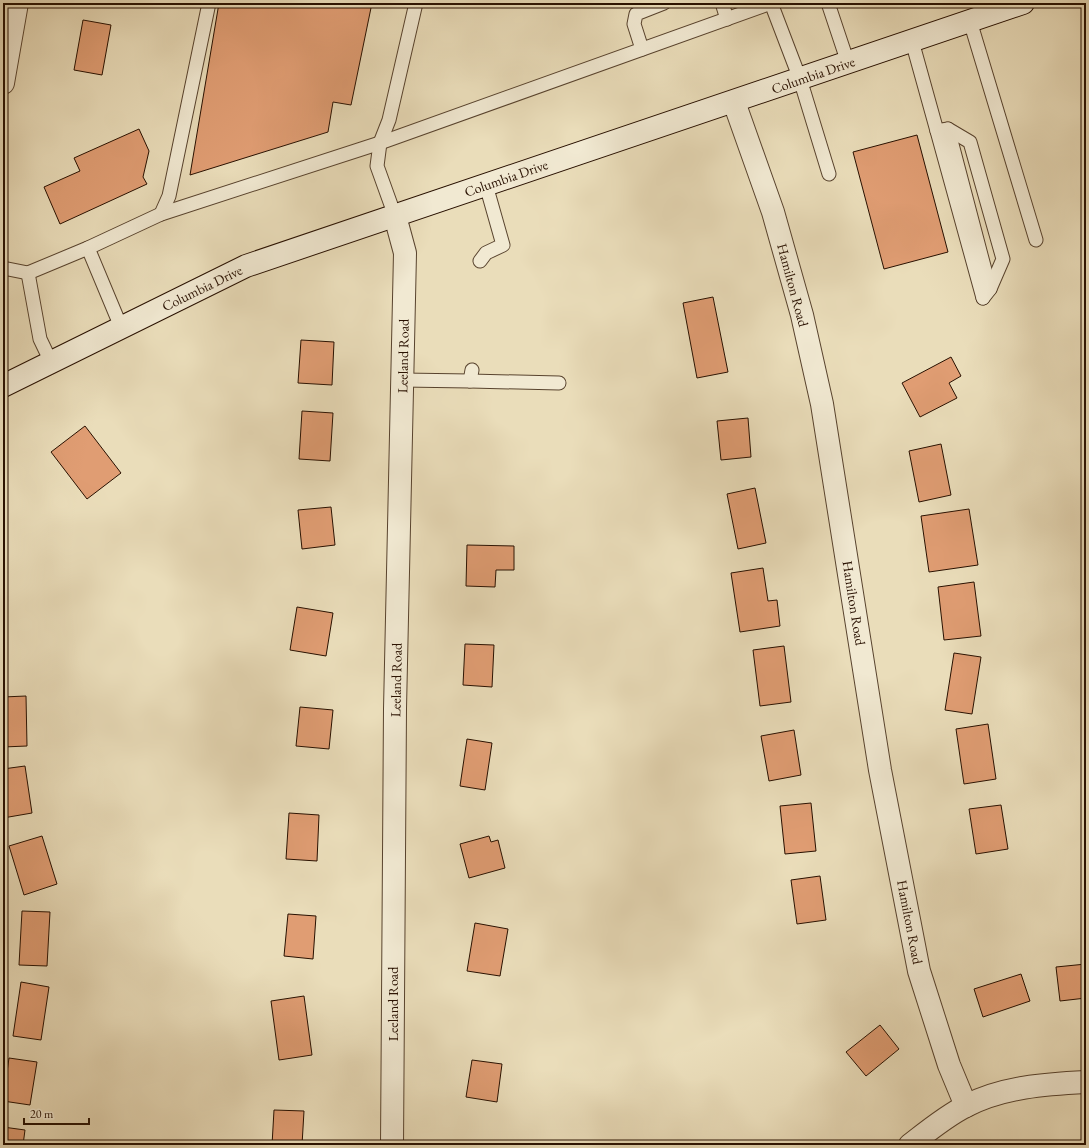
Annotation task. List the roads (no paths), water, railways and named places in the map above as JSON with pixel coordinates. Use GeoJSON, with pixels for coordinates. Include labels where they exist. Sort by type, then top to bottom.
{"type":"FeatureCollection","features":[{"type":"Feature","properties":{"kind":"street"},"geometry":{"type":"LineString","coordinates":[[3,83],[17,3]]}},
{"type":"Feature","properties":{"kind":"street","name":"Columbia Drive"},"geometry":{"type":"LineString","coordinates":[[3,386],[246,266],[1023,3]]}},
{"type":"Feature","properties":{"kind":"street","name":"Hamilton Road"},"geometry":{"type":"LineString","coordinates":[[734,102],[773,212],[802,315],[822,404],[880,770],[919,971],[949,1066],[966,1106]]}},
{"type":"Feature","properties":{"kind":"street","name":"Leeland Road"},"geometry":{"type":"LineString","coordinates":[[392,1145],[395,701],[405,253],[395,216]]}},
{"type":"Feature","properties":{"kind":"street"},"geometry":{"type":"LineString","coordinates":[[910,1145],[966,1106],[998,1094],[1051,1084],[1086,1082]]}},
{"type":"Feature","properties":{"kind":"lane"},"geometry":{"type":"LineString","coordinates":[[161,214],[169,196],[209,3]]}},
{"type":"Feature","properties":{"kind":"lane"},"geometry":{"type":"LineString","coordinates":[[395,216],[377,166],[380,143],[389,120],[416,3]]}},
{"type":"Feature","properties":{"kind":"lane"},"geometry":{"type":"LineString","coordinates":[[642,49],[634,24],[636,14],[664,3]]}},
{"type":"Feature","properties":{"kind":"lane"},"geometry":{"type":"LineString","coordinates":[[722,3],[727,19]]}},
{"type":"Feature","properties":{"kind":"lane"},"geometry":{"type":"LineString","coordinates":[[3,268],[28,272],[88,248],[161,214],[380,143],[771,3],[800,79],[829,174]]}},
{"type":"Feature","properties":{"kind":"lane"},"geometry":{"type":"LineString","coordinates":[[829,6],[848,63]]}},
{"type":"Feature","properties":{"kind":"lane"},"geometry":{"type":"LineString","coordinates":[[970,21],[1036,240]]}},
{"type":"Feature","properties":{"kind":"lane"},"geometry":{"type":"LineString","coordinates":[[912,41],[942,130],[986,293],[1003,259],[970,142],[942,130]]}},
{"type":"Feature","properties":{"kind":"lane"},"geometry":{"type":"LineString","coordinates":[[480,261],[486,253],[503,244],[486,185]]}},
{"type":"Feature","properties":{"kind":"lane"},"geometry":{"type":"LineString","coordinates":[[88,248],[121,327]]}},
{"type":"Feature","properties":{"kind":"lane"},"geometry":{"type":"LineString","coordinates":[[28,272],[40,339],[51,362]]}},
{"type":"Feature","properties":{"kind":"lane"},"geometry":{"type":"LineString","coordinates":[[402,380],[471,376],[559,383]]}}]}
